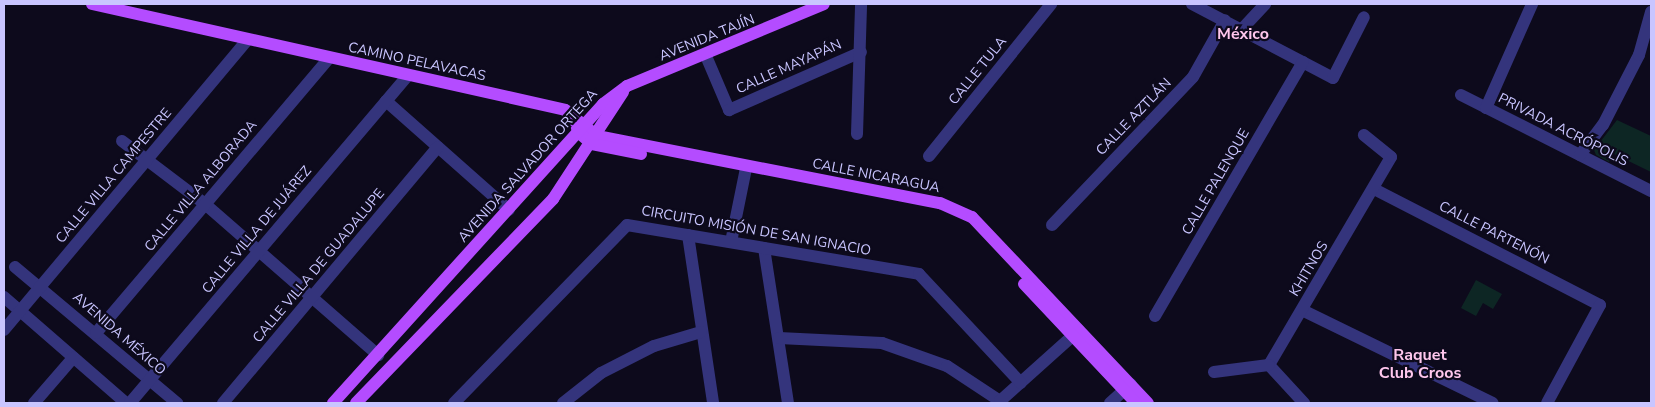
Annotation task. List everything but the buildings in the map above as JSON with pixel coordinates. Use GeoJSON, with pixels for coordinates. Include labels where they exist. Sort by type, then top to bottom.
{"type":"FeatureCollection","features":[{"type":"Feature","properties":{"kind":"main road","name":"CAMINO PELAVACAS"},"geometry":{"type":"LineString","coordinates":[[92,4],[565,110],[579,127]]}},
{"type":"Feature","properties":{"kind":"main road","name":"AVENIDA TAJÍN"},"geometry":{"type":"LineString","coordinates":[[627,86],[706,56],[824,4]]}},
{"type":"Feature","properties":{"kind":"main road","name":"AVENIDA SALVADOR ORTEGA"},"geometry":{"type":"LineString","coordinates":[[333,403],[509,210],[579,127],[627,86]]}},
{"type":"Feature","properties":{"kind":"main road","name":"AVENIDA SALVADOR ORTEGA"},"geometry":{"type":"LineString","coordinates":[[356,403],[553,199],[594,140],[627,86]]}},
{"type":"Feature","properties":{"kind":"main road","name":"CALLE NICARAGUA"},"geometry":{"type":"LineString","coordinates":[[579,127],[594,140],[746,171],[940,203],[972,217],[1075,333],[1127,387],[1148,403]]}},
{"type":"Feature","properties":{"kind":"main road","name":"CALLE NICARAGUA"},"geometry":{"type":"LineString","coordinates":[[1127,387],[1136,403]]}},
{"type":"Feature","properties":{"kind":"street"},"geometry":{"type":"LineString","coordinates":[[857,134],[861,4]]}},
{"type":"Feature","properties":{"kind":"street","name":"CALLE TULA"},"geometry":{"type":"LineString","coordinates":[[929,156],[1051,4]]}},
{"type":"Feature","properties":{"kind":"street"},"geometry":{"type":"LineString","coordinates":[[1192,4],[1333,78],[1364,17]]}},
{"type":"Feature","properties":{"kind":"street"},"geometry":{"type":"LineString","coordinates":[[1242,29],[1265,4]]}},
{"type":"Feature","properties":{"kind":"street"},"geometry":{"type":"LineString","coordinates":[[1486,108],[1532,4]]}},
{"type":"Feature","properties":{"kind":"street"},"geometry":{"type":"LineString","coordinates":[[1580,155],[1603,125],[1639,55],[1651,12]]}},
{"type":"Feature","properties":{"kind":"street","name":"CALLE AZTLÁN"},"geometry":{"type":"LineString","coordinates":[[1052,225],[1193,77],[1225,20]]}},
{"type":"Feature","properties":{"kind":"street","name":"CALLE VILLA CAMPESTRE"},"geometry":{"type":"LineString","coordinates":[[4,330],[247,40]]}},
{"type":"Feature","properties":{"kind":"street","name":"CALLE MAYAPÁN"},"geometry":{"type":"LineString","coordinates":[[706,56],[730,110],[861,52]]}},
{"type":"Feature","properties":{"kind":"street","name":"CALLE VILLA ALBORADA"},"geometry":{"type":"LineString","coordinates":[[96,333],[329,58]]}},
{"type":"Feature","properties":{"kind":"street","name":"CALLE PALENQUE"},"geometry":{"type":"LineString","coordinates":[[1155,316],[1303,62]]}},
{"type":"Feature","properties":{"kind":"street","name":"CALLE VILLA DE JUÁREZ"},"geometry":{"type":"LineString","coordinates":[[130,403],[407,76]]}},
{"type":"Feature","properties":{"kind":"street","name":"PRIVADA ACRÓPOLIS"},"geometry":{"type":"LineString","coordinates":[[1460,95],[1651,191]]}},
{"type":"Feature","properties":{"kind":"street"},"geometry":{"type":"LineString","coordinates":[[386,101],[509,210]]}},
{"type":"Feature","properties":{"kind":"street","name":"KHITNOS"},"geometry":{"type":"LineString","coordinates":[[1269,365],[1374,189],[1391,157],[1364,136]]}},
{"type":"Feature","properties":{"kind":"street"},"geometry":{"type":"LineString","coordinates":[[122,141],[149,158],[205,204],[378,354]]}},
{"type":"Feature","properties":{"kind":"street","name":"CALLE VILLA DE GUADALUPE"},"geometry":{"type":"LineString","coordinates":[[223,403],[438,147]]}},
{"type":"Feature","properties":{"kind":"street"},"geometry":{"type":"LineString","coordinates":[[731,242],[746,171]]}},
{"type":"Feature","properties":{"kind":"street","name":"CALLE PARTENÓN"},"geometry":{"type":"LineString","coordinates":[[1374,189],[1600,305],[1547,403]]}},
{"type":"Feature","properties":{"kind":"street","name":"CIRCUITO MISIÓN DE SAN IGNACIO"},"geometry":{"type":"LineString","coordinates":[[454,403],[627,225],[918,274],[1021,384]]}},
{"type":"Feature","properties":{"kind":"street"},"geometry":{"type":"LineString","coordinates":[[688,235],[713,403]]}},
{"type":"Feature","properties":{"kind":"street"},"geometry":{"type":"LineString","coordinates":[[764,248],[788,403]]}},
{"type":"Feature","properties":{"kind":"street","name":"AVENIDA MÉXICO"},"geometry":{"type":"LineString","coordinates":[[15,267],[96,333],[177,403]]}},
{"type":"Feature","properties":{"kind":"street"},"geometry":{"type":"LineString","coordinates":[[4,297],[126,403]]}},
{"type":"Feature","properties":{"kind":"street"},"geometry":{"type":"LineString","coordinates":[[1302,310],[1493,403]]}},
{"type":"Feature","properties":{"kind":"street"},"geometry":{"type":"LineString","coordinates":[[563,403],[601,373],[645,350],[701,332]]}},
{"type":"Feature","properties":{"kind":"street"},"geometry":{"type":"LineString","coordinates":[[779,338],[882,344],[947,366],[1000,401],[1021,384],[1075,333]]}},
{"type":"Feature","properties":{"kind":"street"},"geometry":{"type":"LineString","coordinates":[[34,403],[73,358]]}},
{"type":"Feature","properties":{"kind":"street"},"geometry":{"type":"LineString","coordinates":[[1214,372],[1269,365],[1304,403]]}},
{"type":"Feature","properties":{"kind":"street"},"geometry":{"type":"LineString","coordinates":[[1110,403],[1127,387]]}},
{"type":"Feature","properties":{"kind":"green space"},"geometry":{"type":"Polygon","coordinates":[[[1617,120],[1651,136],[1651,172],[1614,154],[1609,162],[1596,155],[1594,150],[1617,120]]]}},
{"type":"Feature","properties":{"kind":"green space"},"geometry":{"type":"Polygon","coordinates":[[[1476,280],[1502,294],[1493,309],[1483,303],[1476,316],[1461,308],[1476,280]]]}},
{"type":"Feature","properties":{"kind":"district","name":"México"},"geometry":{"type":"Point","coordinates":[1243,34]}},
{"type":"Feature","properties":{"kind":"district","name":"Raquet Club Croos"},"geometry":{"type":"Point","coordinates":[1420,364]}}]}
